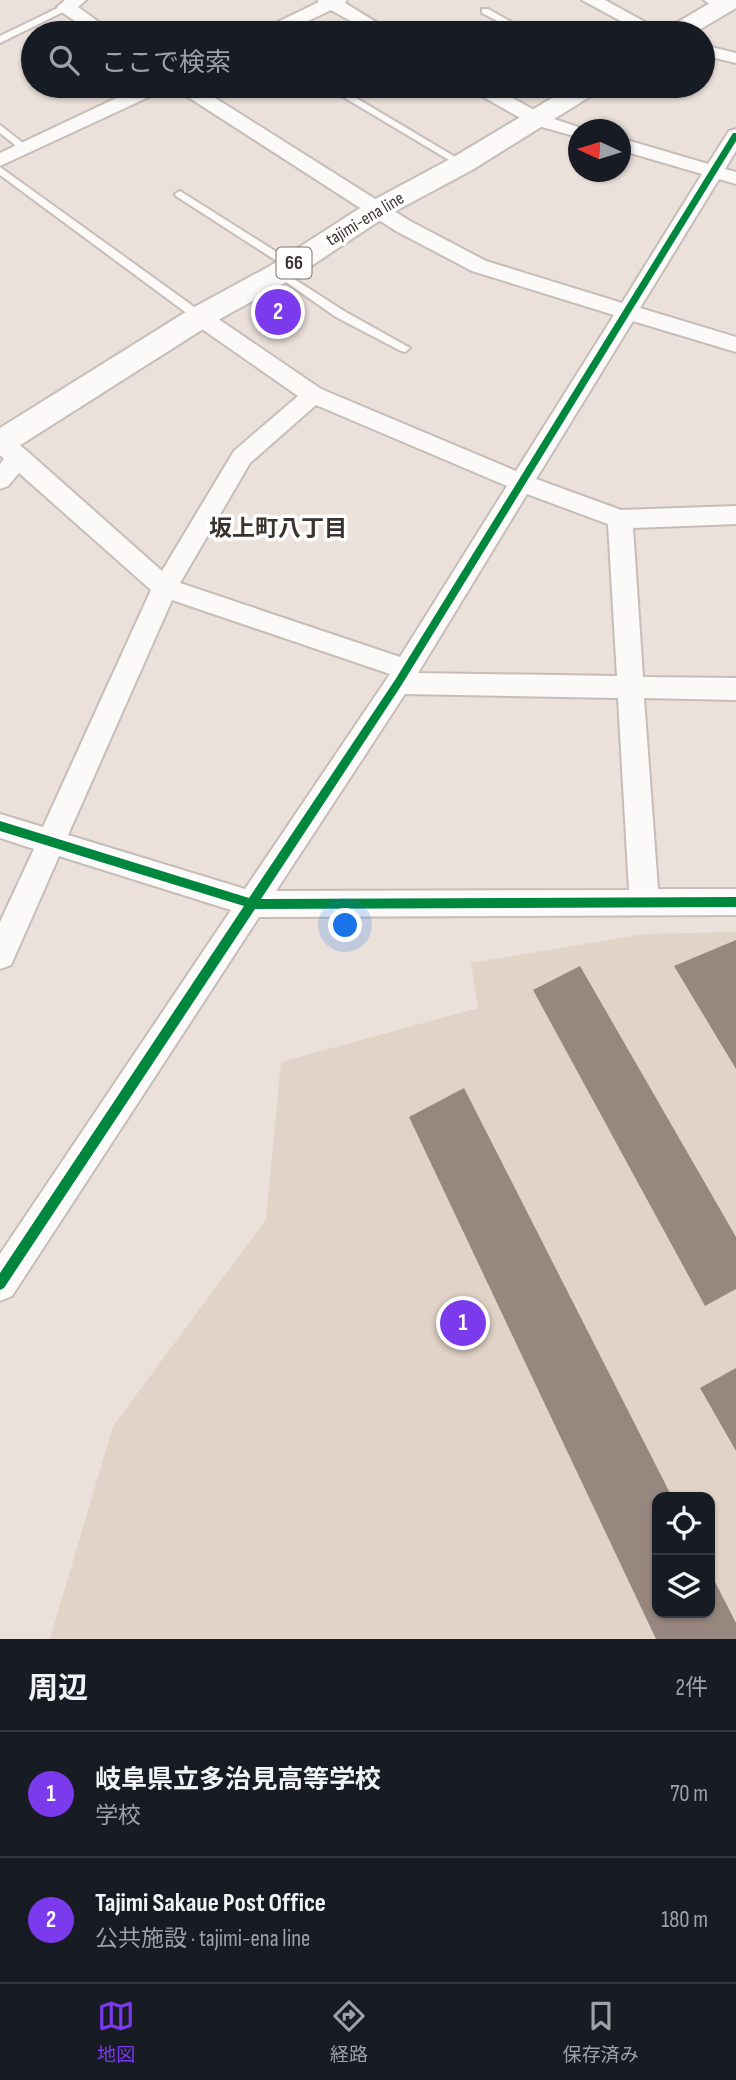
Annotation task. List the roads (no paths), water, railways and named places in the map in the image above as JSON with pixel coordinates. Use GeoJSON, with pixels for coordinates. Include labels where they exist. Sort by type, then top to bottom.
{"type":"FeatureCollection","features":[{"type":"Feature","properties":{"kind":"main road"},"geometry":{"type":"LineString","coordinates":[[694,21],[720,2]]}},
{"type":"Feature","properties":{"kind":"main road","name":"tajimi-ena line"},"geometry":{"type":"LineString","coordinates":[[5,446],[200,317],[285,269],[378,209],[462,164],[572,98]]}},
{"type":"Feature","properties":{"kind":"street"},"geometry":{"type":"LineString","coordinates":[[590,0],[632,21]]}},
{"type":"Feature","properties":{"kind":"street"},"geometry":{"type":"LineString","coordinates":[[293,21],[332,1],[365,21]]}},
{"type":"Feature","properties":{"kind":"street"},"geometry":{"type":"LineString","coordinates":[[71,3],[91,21]]}},
{"type":"Feature","properties":{"kind":"street"},"geometry":{"type":"LineString","coordinates":[[715,53],[736,58]]}},
{"type":"Feature","properties":{"kind":"street"},"geometry":{"type":"LineString","coordinates":[[0,160],[131,98]]}},
{"type":"Feature","properties":{"kind":"street"},"geometry":{"type":"LineString","coordinates":[[203,98],[403,226],[479,266],[736,345]]}},
{"type":"Feature","properties":{"kind":"street"},"geometry":{"type":"LineString","coordinates":[[499,98],[538,120],[568,128]]}},
{"type":"Feature","properties":{"kind":"street"},"geometry":{"type":"LineString","coordinates":[[0,1284],[402,676],[736,135]]}},
{"type":"Feature","properties":{"kind":"street"},"geometry":{"type":"LineString","coordinates":[[631,147],[736,178]]}},
{"type":"Feature","properties":{"kind":"street"},"geometry":{"type":"LineString","coordinates":[[200,317],[313,395],[522,483],[620,519],[736,515]]}},
{"type":"Feature","properties":{"kind":"street"},"geometry":{"type":"LineString","coordinates":[[0,955],[165,588],[242,457],[313,395]]}},
{"type":"Feature","properties":{"kind":"street"},"geometry":{"type":"LineString","coordinates":[[0,480],[5,446]]}},
{"type":"Feature","properties":{"kind":"street"},"geometry":{"type":"LineString","coordinates":[[5,446],[165,588],[402,676],[630,687],[736,689]]}},
{"type":"Feature","properties":{"kind":"street"},"geometry":{"type":"LineString","coordinates":[[620,519],[643,904]]}},
{"type":"Feature","properties":{"kind":"street"},"geometry":{"type":"LineString","coordinates":[[0,826],[51,844],[253,904],[736,902]]}},
{"type":"Feature","properties":{"kind":"lane"},"geometry":{"type":"LineString","coordinates":[[36,21],[71,3]]}},
{"type":"Feature","properties":{"kind":"lane"},"geometry":{"type":"LineString","coordinates":[[485,11],[504,21]]}},
{"type":"Feature","properties":{"kind":"lane"},"geometry":{"type":"LineString","coordinates":[[0,40],[21,29]]}},
{"type":"Feature","properties":{"kind":"lane"},"geometry":{"type":"LineString","coordinates":[[350,98],[462,164]]}},
{"type":"Feature","properties":{"kind":"lane"},"geometry":{"type":"LineString","coordinates":[[0,128],[24,148]]}},
{"type":"Feature","properties":{"kind":"lane"},"geometry":{"type":"LineString","coordinates":[[0,170],[200,317]]}},
{"type":"Feature","properties":{"kind":"lane"},"geometry":{"type":"LineString","coordinates":[[180,194],[285,269],[340,314],[405,348]]}},
{"type":"Feature","properties":{"kind":"place","name":"Tajimi Sakaue Post Office"},"geometry":{"type":"Point","coordinates":[278,312]}},
{"type":"Feature","properties":{"kind":"place","name":"岐阜県立多治見高等学校"},"geometry":{"type":"Point","coordinates":[463,1323]}},
{"type":"Feature","properties":{"kind":"district","name":"坂上町八丁目"},"geometry":{"type":"Point","coordinates":[278,529]}}]}
